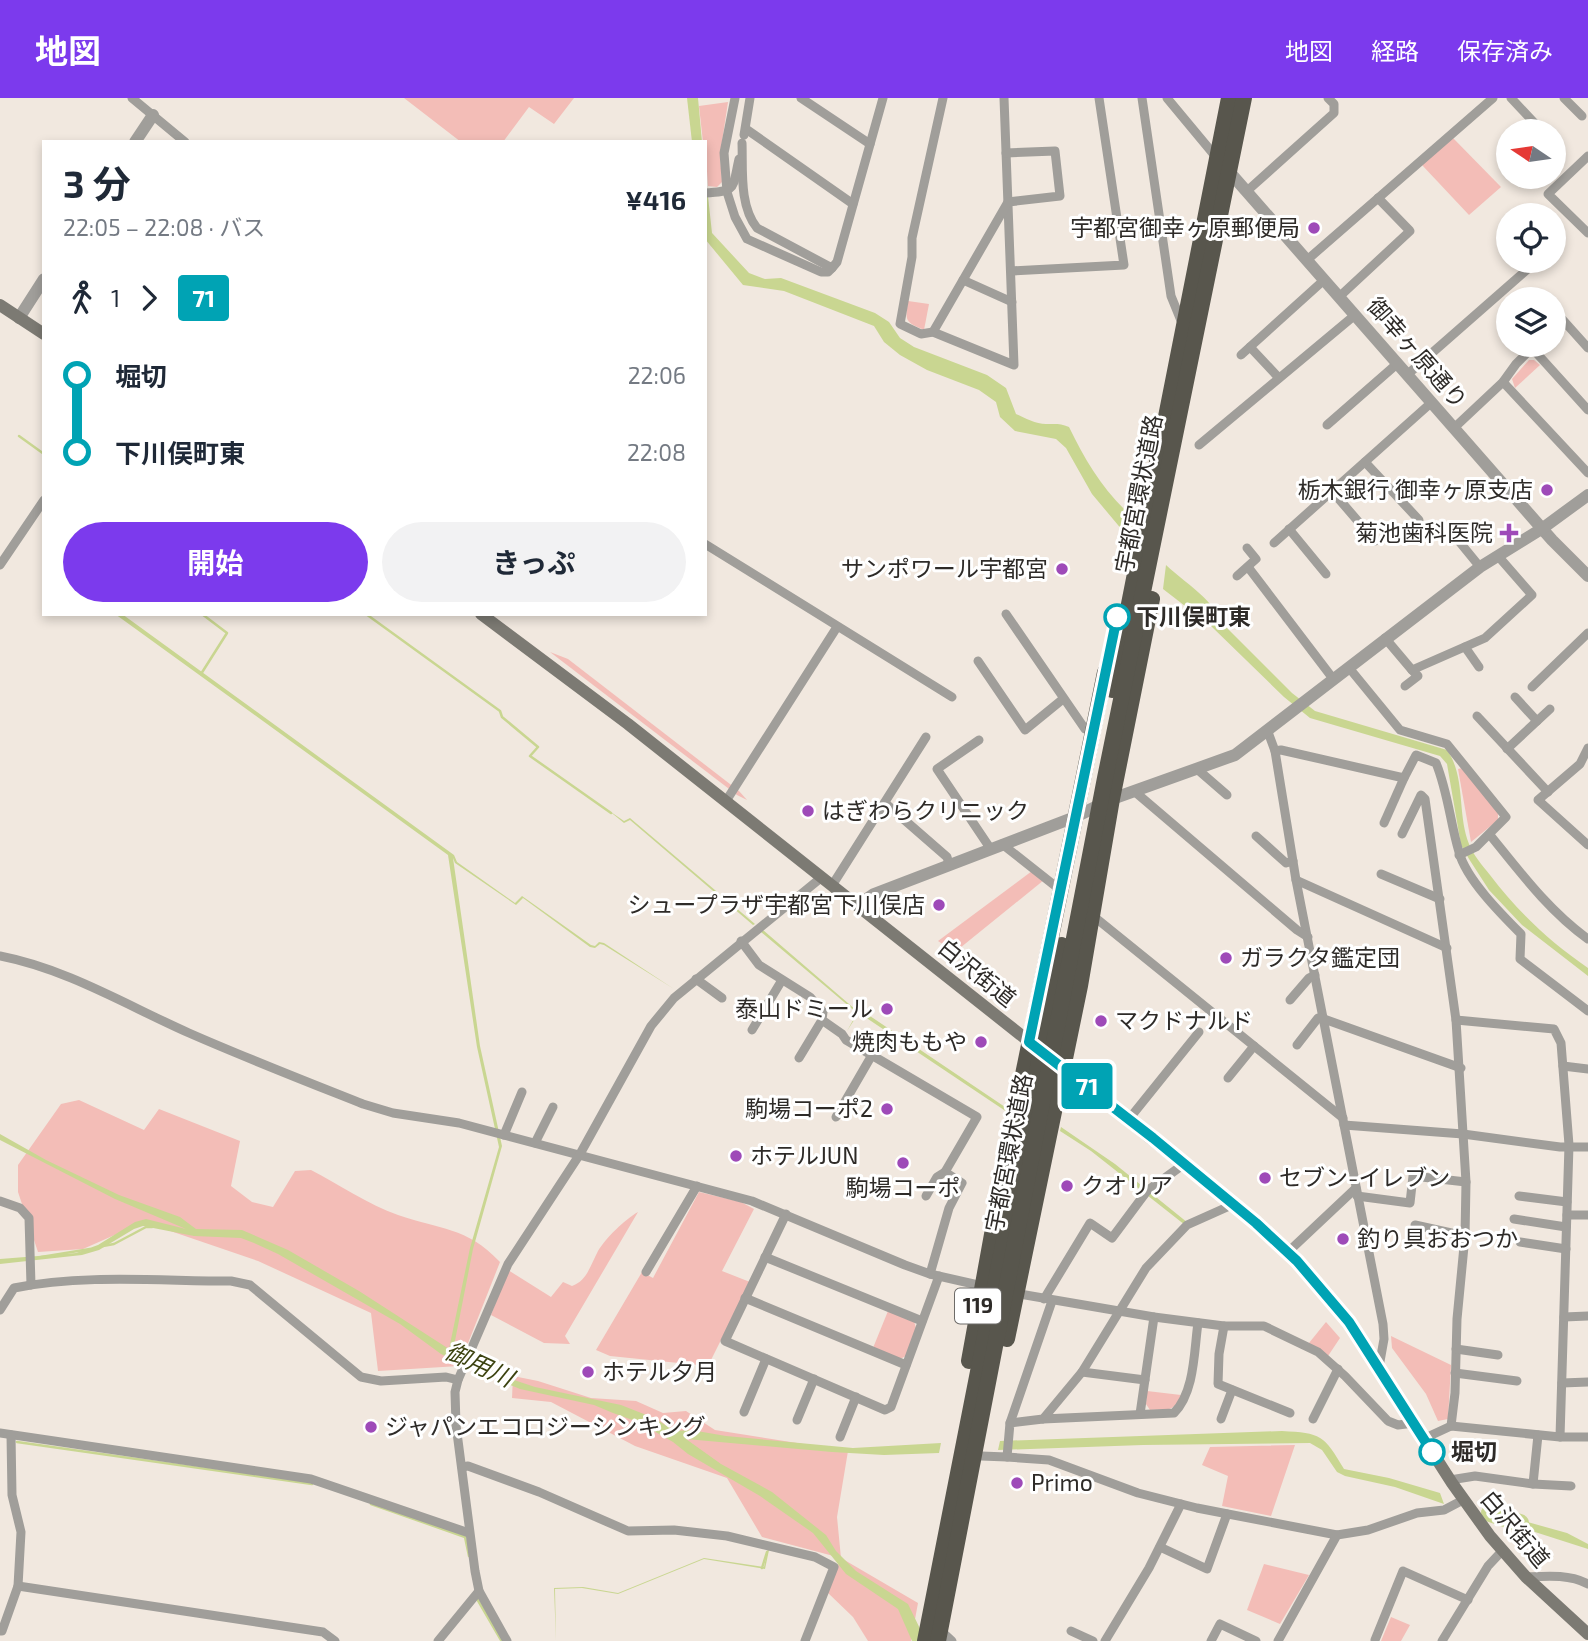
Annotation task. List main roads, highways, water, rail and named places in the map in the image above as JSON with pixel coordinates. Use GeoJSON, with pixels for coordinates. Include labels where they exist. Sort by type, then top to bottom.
{"type":"FeatureCollection","features":[{"type":"Feature","properties":{"kind":"highway","name":"宇都宮環状道路"},"geometry":{"type":"LineString","coordinates":[[1171,420],[1183,325],[1229,98]]}},
{"type":"Feature","properties":{"kind":"highway","name":"宇都宮環状道路"},"geometry":{"type":"LineString","coordinates":[[933,1634],[966,1492],[1039,1093],[1171,420],[1244,98]]}},
{"type":"Feature","properties":{"kind":"highway","name":"119"},"geometry":{"type":"LineString","coordinates":[[939,1572],[949,1486],[1029,1042],[1125,582],[1171,420]]}},
{"type":"Feature","properties":{"kind":"highway","name":"119"},"geometry":{"type":"LineString","coordinates":[[966,1492],[974,1492],[1092,915],[1154,588],[1171,420]]}},
{"type":"Feature","properties":{"kind":"highway","name":"宇都宮環状道路"},"geometry":{"type":"LineString","coordinates":[[933,1634],[939,1572],[1039,1093]]}},
{"type":"Feature","properties":{"kind":"main road"},"geometry":{"type":"LineString","coordinates":[[0,305],[42,333]]}},
{"type":"Feature","properties":{"kind":"main road","name":"白沢街道"},"geometry":{"type":"LineString","coordinates":[[484,616],[726,801],[1129,1119],[1288,1252],[1331,1300],[1379,1367],[1463,1500],[1502,1551],[1588,1634]]}},
{"type":"Feature","properties":{"kind":"water"},"geometry":{"type":"Polygon","coordinates":[[[687,98],[698,98],[702,140],[692,140],[687,98]]]}},
{"type":"Feature","properties":{"kind":"water"},"geometry":{"type":"Polygon","coordinates":[[[707,187],[712,233],[749,273],[765,279],[781,278],[875,313],[889,322],[900,338],[914,347],[987,375],[1006,388],[1016,414],[1038,423],[1069,427],[1094,472],[1126,511],[1125,517],[1132,526],[1128,537],[1092,494],[1066,448],[1056,439],[1015,431],[1000,417],[996,402],[979,390],[927,370],[900,355],[884,342],[874,326],[784,291],[743,285],[707,241],[707,187]]]}},
{"type":"Feature","properties":{"kind":"water"},"geometry":{"type":"Polygon","coordinates":[[[1166,565],[1211,605],[1221,622],[1292,693],[1315,711],[1447,750],[1457,772],[1465,832],[1473,852],[1523,914],[1588,968],[1588,976],[1522,925],[1489,890],[1461,845],[1447,764],[1440,756],[1310,718],[1284,697],[1211,626],[1163,589],[1166,565]]]}},
{"type":"Feature","properties":{"kind":"water","name":"御用川"},"geometry":{"type":"Polygon","coordinates":[[[118,616],[125,616],[454,855],[457,862],[515,903],[522,896],[591,945],[604,943],[674,989],[604,945],[590,947],[523,898],[516,905],[455,863],[453,858],[480,1046],[502,1146],[473,1249],[453,1351],[508,1378],[535,1387],[621,1405],[654,1418],[675,1431],[691,1430],[853,1448],[941,1443],[939,1453],[884,1455],[686,1439],[721,1464],[772,1492],[826,1535],[836,1551],[856,1571],[908,1604],[926,1641],[912,1641],[898,1609],[846,1574],[813,1533],[760,1496],[688,1454],[673,1442],[638,1422],[594,1405],[520,1389],[461,1364],[441,1354],[400,1324],[254,1243],[241,1238],[194,1236],[143,1226],[99,1250],[82,1255],[0,1264],[0,1259],[76,1253],[98,1245],[135,1222],[146,1219],[186,1229],[115,1199],[0,1140],[0,1134],[46,1160],[119,1195],[180,1217],[196,1229],[242,1230],[288,1250],[359,1291],[449,1349],[470,1248],[499,1147],[477,1047],[448,855],[118,616]]]}},
{"type":"Feature","properties":{"kind":"water"},"geometry":{"type":"Polygon","coordinates":[[[608,810],[624,821],[630,818],[755,924],[630,820],[624,823],[608,810]]]}},
{"type":"Feature","properties":{"kind":"water"},"geometry":{"type":"Polygon","coordinates":[[[763,930],[856,1010],[870,1016],[1008,1109],[1007,1112],[868,1019],[858,1014],[847,1031],[857,1013],[761,932],[763,930]]]}},
{"type":"Feature","properties":{"kind":"water"},"geometry":{"type":"Polygon","coordinates":[[[1061,1127],[1115,1164],[1188,1223],[1185,1225],[1091,1151],[1060,1131],[1061,1127]]]}},
{"type":"Feature","properties":{"kind":"water"},"geometry":{"type":"Polygon","coordinates":[[[1282,1431],[1305,1433],[1320,1438],[1344,1469],[1389,1478],[1440,1493],[1444,1504],[1395,1487],[1345,1476],[1337,1472],[1322,1450],[1310,1443],[998,1450],[1000,1441],[1282,1431]]]}},
{"type":"Feature","properties":{"kind":"water"},"geometry":{"type":"Polygon","coordinates":[[[1495,1513],[1567,1533],[1588,1544],[1588,1549],[1504,1522],[1495,1513]]]}},
{"type":"Feature","properties":{"kind":"water"},"geometry":{"type":"Polygon","coordinates":[[[768,1548],[815,1558],[827,1567],[815,1560],[769,1550],[765,1569],[704,1559],[618,1594],[582,1588],[555,1589],[556,1641],[554,1588],[583,1587],[618,1593],[704,1558],[764,1567],[768,1548]]]}},
{"type":"Feature","properties":{"kind":"waterway"},"geometry":{"type":"LineString","coordinates":[[19,436],[42,453]]}},
{"type":"Feature","properties":{"kind":"waterway"},"geometry":{"type":"LineString","coordinates":[[201,674],[227,633],[205,616]]}},
{"type":"Feature","properties":{"kind":"waterway"},"geometry":{"type":"LineString","coordinates":[[369,616],[500,711],[502,717],[538,747],[530,756],[611,813]]}},
{"type":"Feature","properties":{"kind":"waterway"},"geometry":{"type":"LineString","coordinates":[[103,1246],[114,1244],[146,1227],[152,1227]]}},
{"type":"Feature","properties":{"kind":"waterway"},"geometry":{"type":"LineString","coordinates":[[41,1257],[90,1249]]}},
{"type":"Feature","properties":{"kind":"waterway"},"geometry":{"type":"LineString","coordinates":[[17,1442],[312,1484]]}},
{"type":"Feature","properties":{"kind":"waterway"},"geometry":{"type":"LineString","coordinates":[[371,1504],[465,1537],[469,1556]]}},
{"type":"Feature","properties":{"kind":"waterway"},"geometry":{"type":"LineString","coordinates":[[1490,1513],[1520,1523]]}},
{"type":"Feature","properties":{"kind":"waterway"},"geometry":{"type":"LineString","coordinates":[[762,1568],[767,1552]]}},
{"type":"Feature","properties":{"kind":"waterway"},"geometry":{"type":"LineString","coordinates":[[476,1597],[501,1640]]}},
{"type":"Feature","properties":{"kind":"place","name":"宇都宮御幸ヶ原郵便局"},"geometry":{"type":"Point","coordinates":[1314,228]}},
{"type":"Feature","properties":{"kind":"place","name":"栃木銀行 御幸ヶ原支店"},"geometry":{"type":"Point","coordinates":[1547,490]}},
{"type":"Feature","properties":{"kind":"place","name":"菊池歯科医院"},"geometry":{"type":"Point","coordinates":[1509,533]}},
{"type":"Feature","properties":{"kind":"place","name":"サンポワール宇都宮"},"geometry":{"type":"Point","coordinates":[1062,569]}},
{"type":"Feature","properties":{"kind":"place","name":"下川俣町東"},"geometry":{"type":"Point","coordinates":[1117,617]}},
{"type":"Feature","properties":{"kind":"place","name":"はぎわらクリニック"},"geometry":{"type":"Point","coordinates":[808,811]}},
{"type":"Feature","properties":{"kind":"place","name":"シュープラザ宇都宮下川俣店"},"geometry":{"type":"Point","coordinates":[939,905]}},
{"type":"Feature","properties":{"kind":"place","name":"ガラクタ鑑定団"},"geometry":{"type":"Point","coordinates":[1226,958]}},
{"type":"Feature","properties":{"kind":"place","name":"泰山ドミール"},"geometry":{"type":"Point","coordinates":[887,1009]}},
{"type":"Feature","properties":{"kind":"place","name":"マクドナルド"},"geometry":{"type":"Point","coordinates":[1101,1021]}},
{"type":"Feature","properties":{"kind":"place","name":"焼肉ももや"},"geometry":{"type":"Point","coordinates":[981,1042]}},
{"type":"Feature","properties":{"kind":"place","name":"駒場コーポ2"},"geometry":{"type":"Point","coordinates":[887,1109]}},
{"type":"Feature","properties":{"kind":"place","name":"ホテルJUN"},"geometry":{"type":"Point","coordinates":[736,1156]}},
{"type":"Feature","properties":{"kind":"place","name":"駒場コーポ"},"geometry":{"type":"Point","coordinates":[903,1163]}},
{"type":"Feature","properties":{"kind":"place","name":"セブン-イレブン"},"geometry":{"type":"Point","coordinates":[1265,1178]}},
{"type":"Feature","properties":{"kind":"place","name":"クオリア"},"geometry":{"type":"Point","coordinates":[1067,1186]}},
{"type":"Feature","properties":{"kind":"place","name":"釣り具おおつか"},"geometry":{"type":"Point","coordinates":[1343,1239]}},
{"type":"Feature","properties":{"kind":"place","name":"ホテル夕月"},"geometry":{"type":"Point","coordinates":[588,1372]}},
{"type":"Feature","properties":{"kind":"place","name":"ジャパンエコロジーシンキング"},"geometry":{"type":"Point","coordinates":[371,1427]}},
{"type":"Feature","properties":{"kind":"place","name":"堀切"},"geometry":{"type":"Point","coordinates":[1432,1452]}},
{"type":"Feature","properties":{"kind":"place","name":"Primo"},"geometry":{"type":"Point","coordinates":[1017,1483]}}]}
